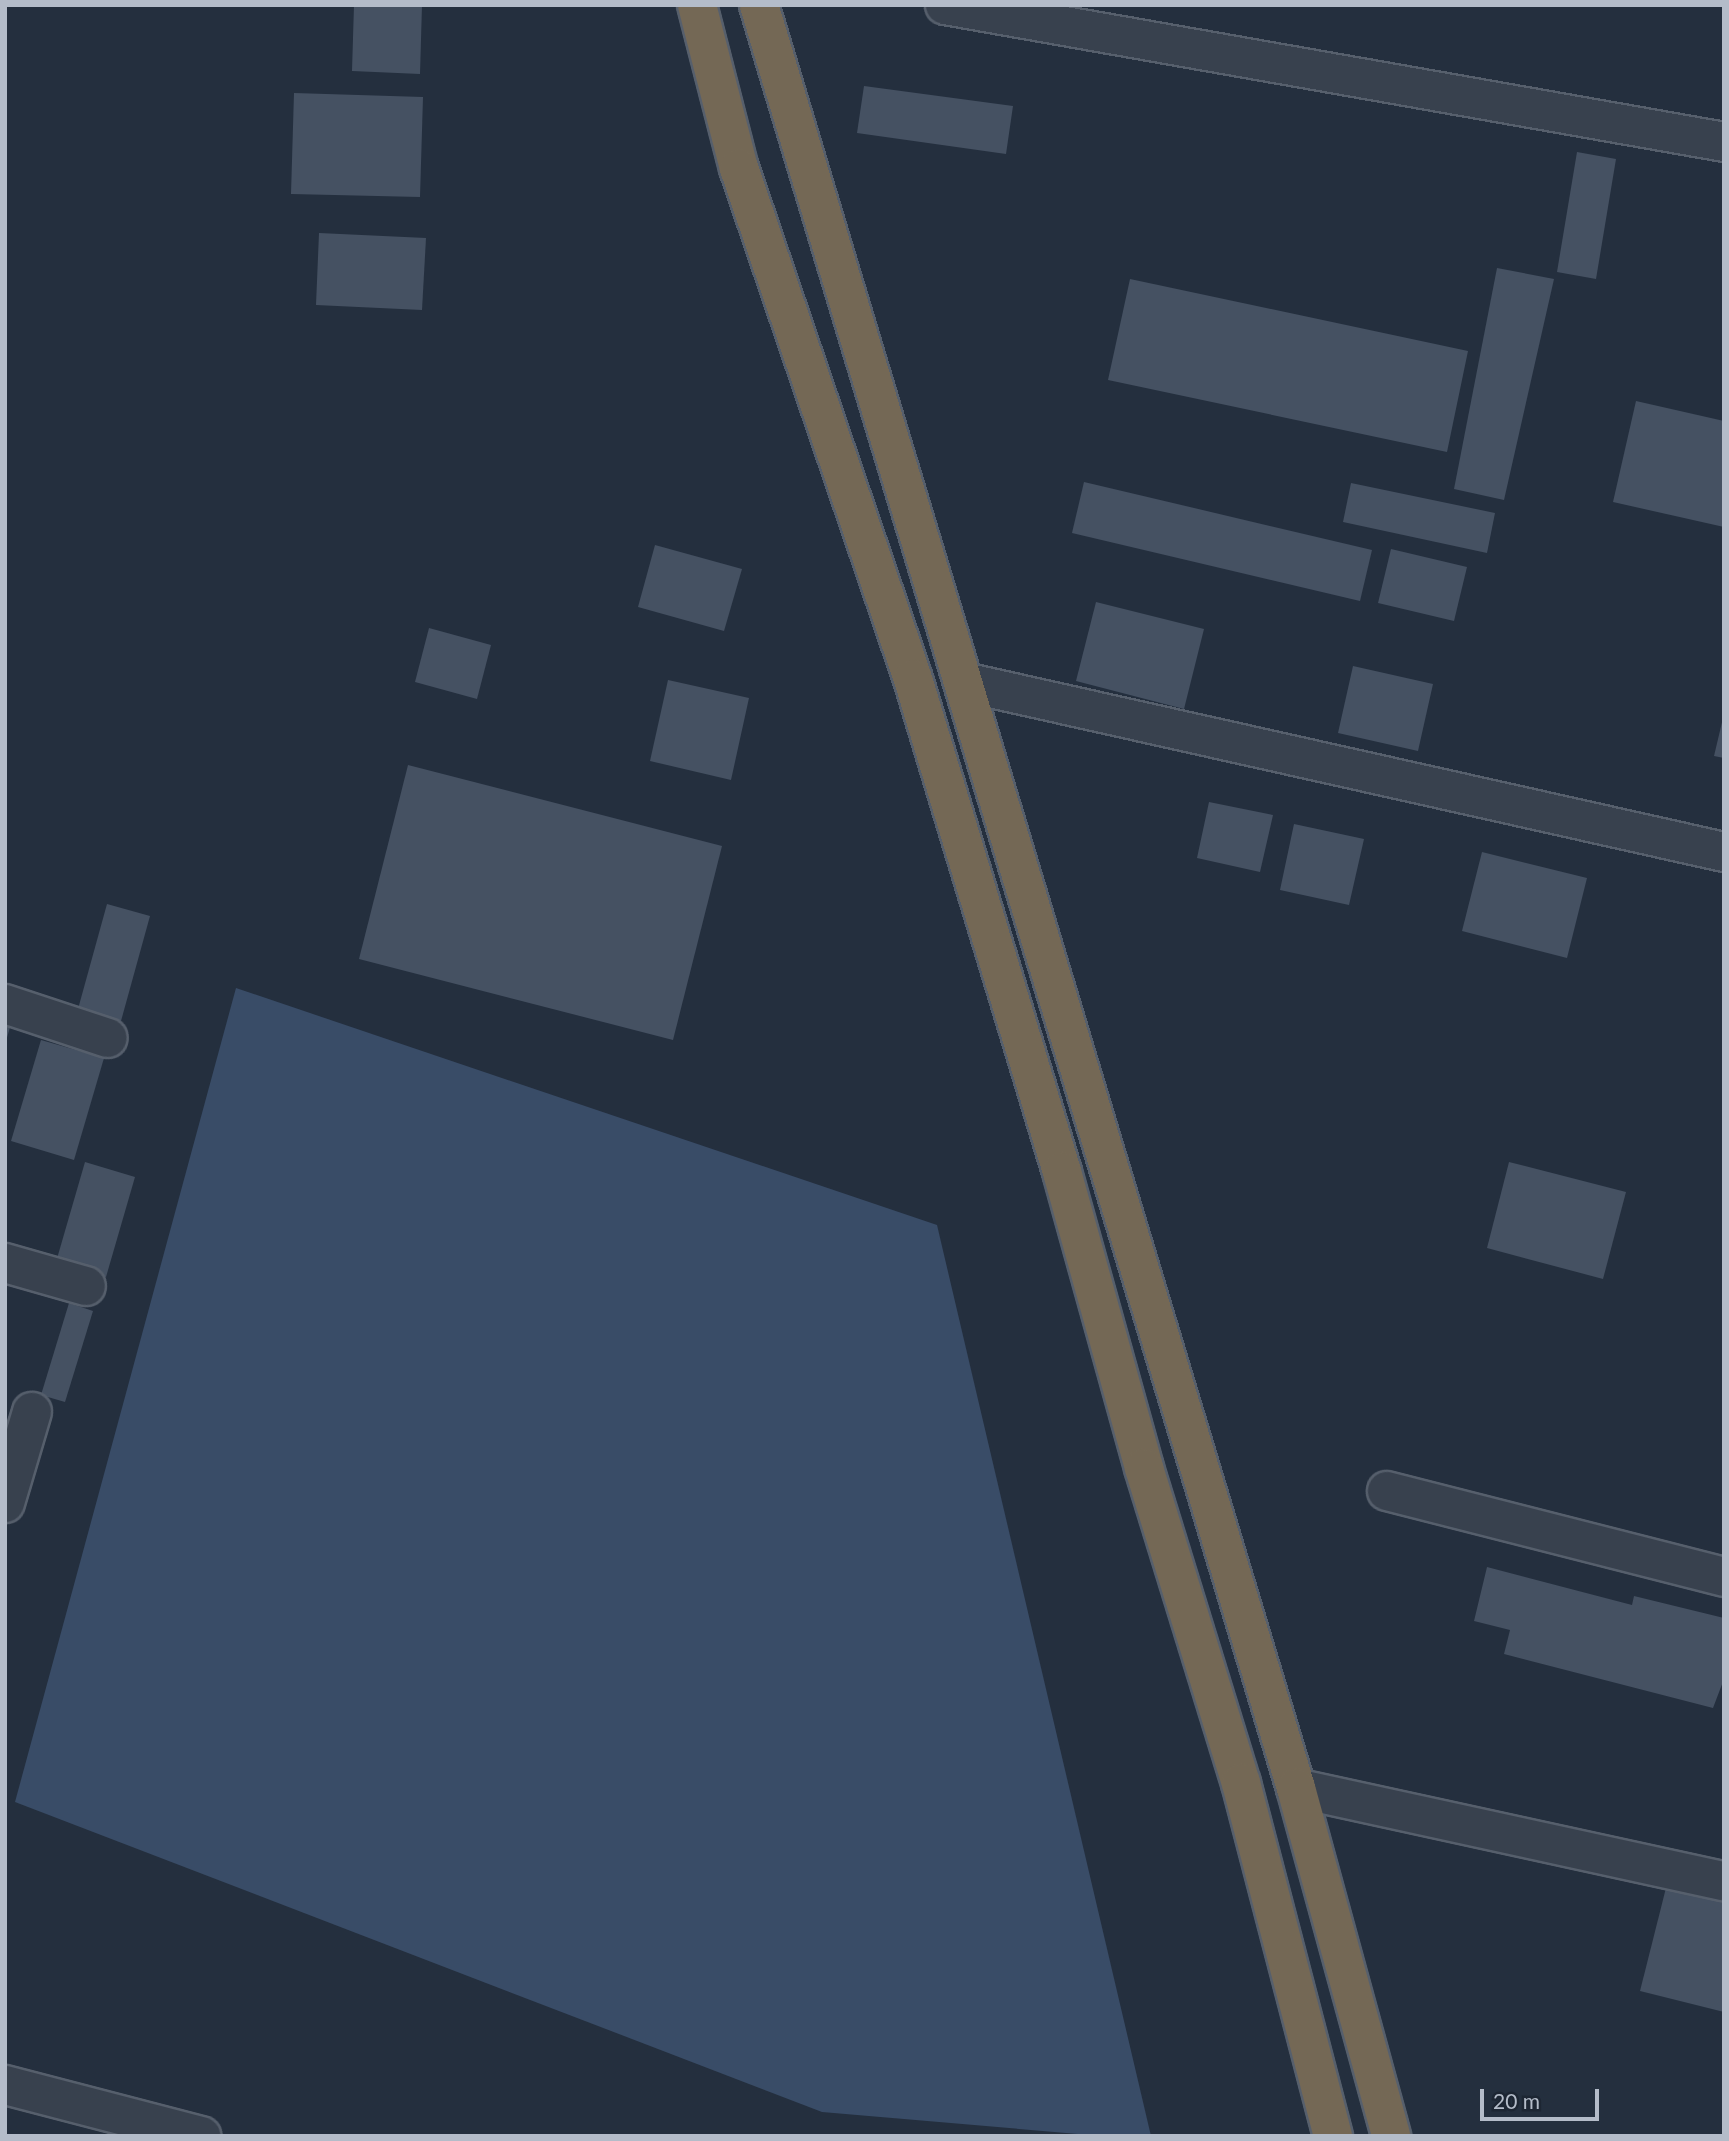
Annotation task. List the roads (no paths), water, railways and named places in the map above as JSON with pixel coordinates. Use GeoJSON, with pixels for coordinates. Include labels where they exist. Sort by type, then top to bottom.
{"type":"FeatureCollection","features":[{"type":"Feature","properties":{"kind":"highway"},"geometry":{"type":"LineString","coordinates":[[697,5],[738,168],[913,679],[1062,1172],[1144,1468],[1241,1783],[1334,2136]]}},
{"type":"Feature","properties":{"kind":"highway"},"geometry":{"type":"LineString","coordinates":[[759,5],[1296,1788],[1391,2136]]}},
{"type":"Feature","properties":{"kind":"street"},"geometry":{"type":"LineString","coordinates":[[945,5],[1724,142]]}},
{"type":"Feature","properties":{"kind":"street"},"geometry":{"type":"LineString","coordinates":[[964,682],[1724,852]]}},
{"type":"Feature","properties":{"kind":"street"},"geometry":{"type":"LineString","coordinates":[[5,1003],[107,1038]]}},
{"type":"Feature","properties":{"kind":"street"},"geometry":{"type":"LineString","coordinates":[[5,1263],[86,1286]]}},
{"type":"Feature","properties":{"kind":"street"},"geometry":{"type":"LineString","coordinates":[[5,1503],[32,1412]]}},
{"type":"Feature","properties":{"kind":"street"},"geometry":{"type":"LineString","coordinates":[[1387,1491],[1724,1577]]}},
{"type":"Feature","properties":{"kind":"street"},"geometry":{"type":"LineString","coordinates":[[1296,1788],[1724,1881]]}},
{"type":"Feature","properties":{"kind":"street"},"geometry":{"type":"LineString","coordinates":[[5,2085],[201,2136]]}},
{"type":"Feature","properties":{"kind":"water"},"geometry":{"type":"Polygon","coordinates":[[[236,988],[937,1225],[1151,2136],[1101,2136],[822,2112],[15,1802],[236,988]]]}}]}
